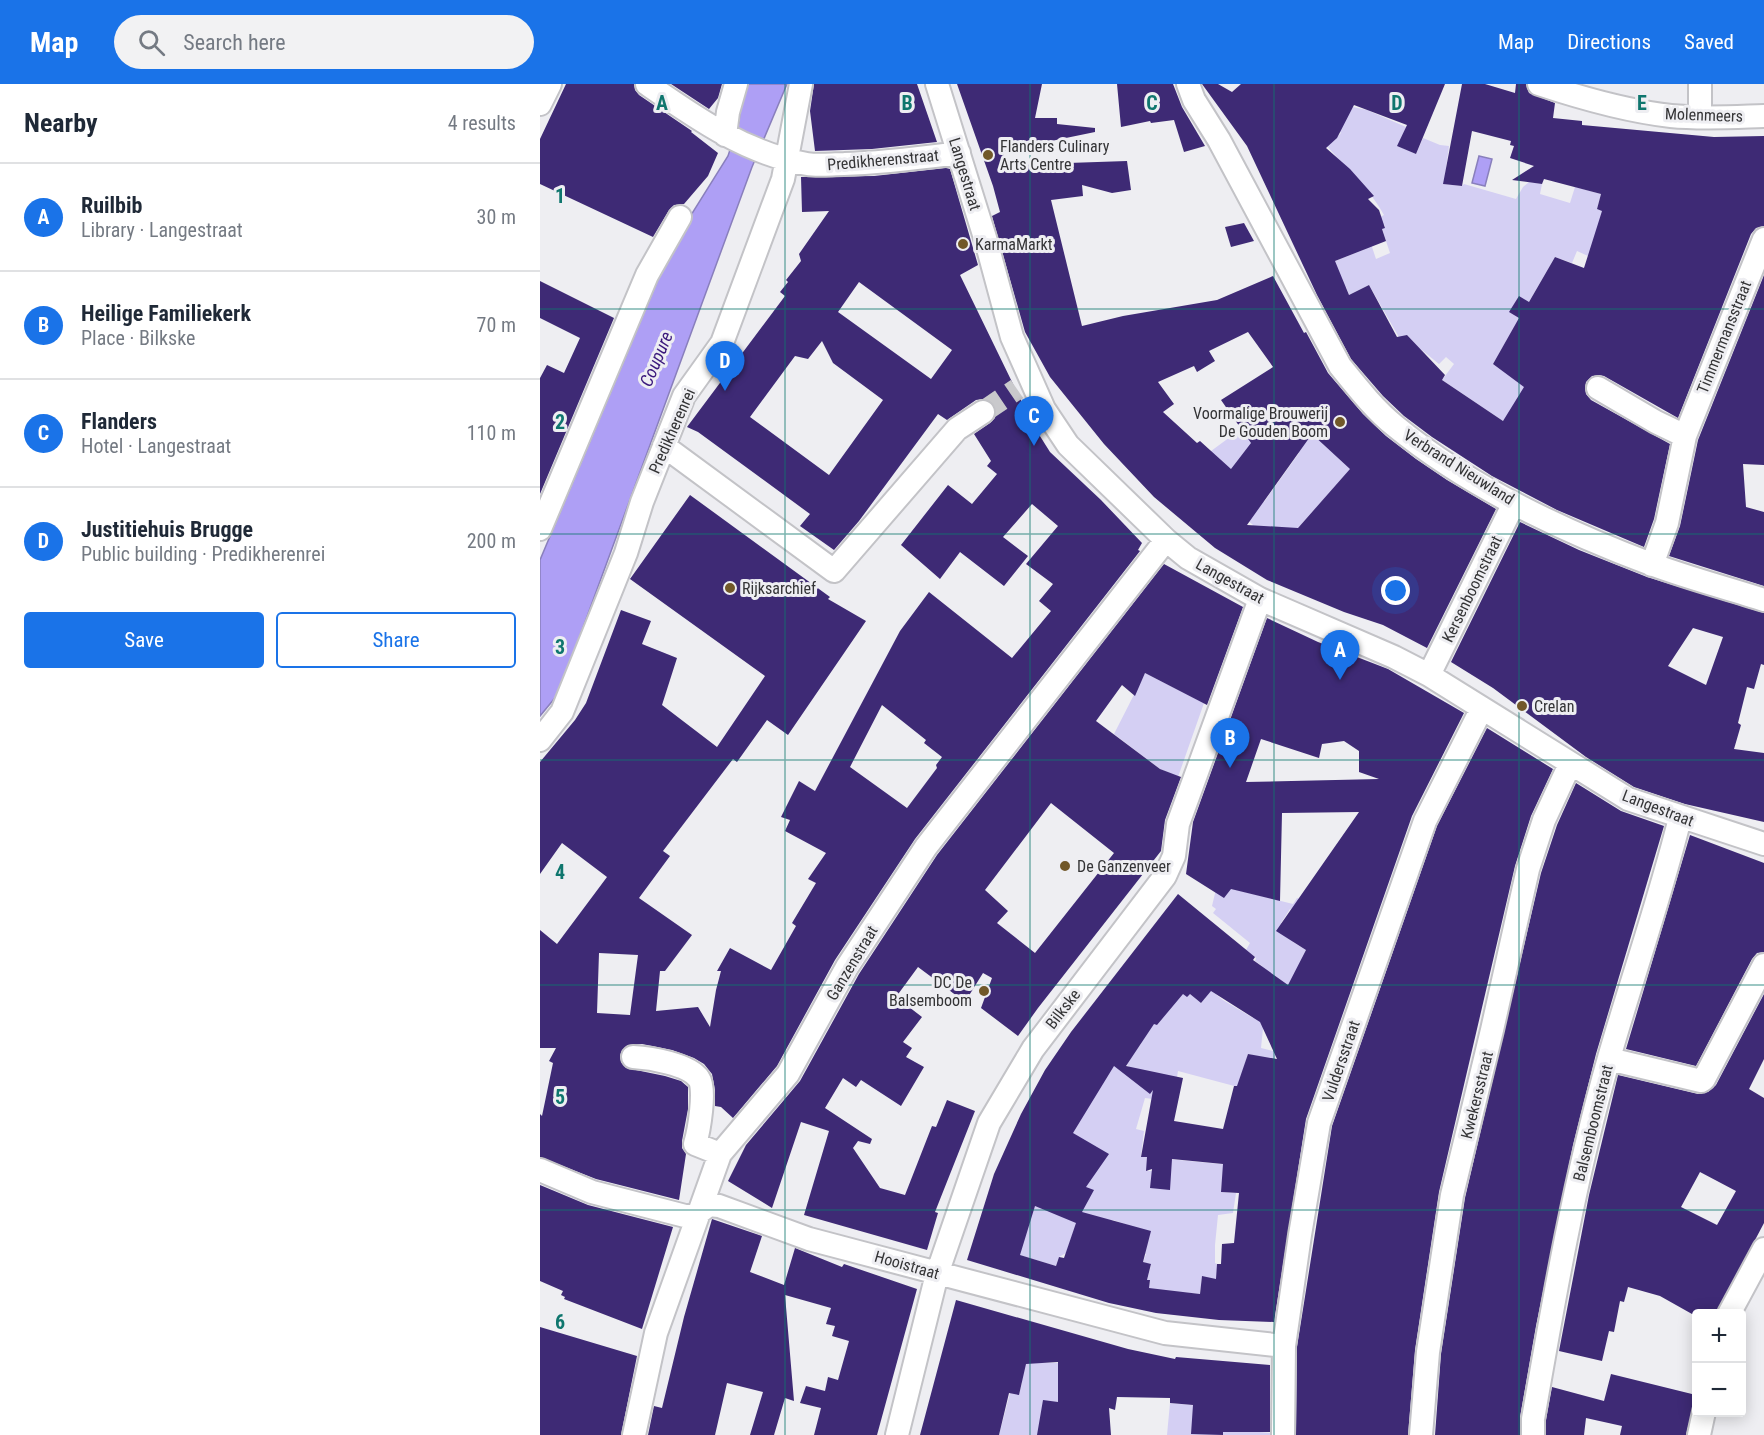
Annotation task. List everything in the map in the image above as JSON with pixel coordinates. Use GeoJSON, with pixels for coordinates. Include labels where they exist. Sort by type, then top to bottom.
{"type":"FeatureCollection","features":[{"type":"Feature","properties":{"kind":"street"},"geometry":{"type":"LineString","coordinates":[[540,104],[550,84]]}},
{"type":"Feature","properties":{"kind":"street","name":"Predikherenstraat"},"geometry":{"type":"LineString","coordinates":[[647,84],[694,117],[729,137],[788,160],[809,165],[877,163],[959,153]]}},
{"type":"Feature","properties":{"kind":"street"},"geometry":{"type":"LineString","coordinates":[[729,137],[728,112],[736,84]]}},
{"type":"Feature","properties":{"kind":"street","name":"Predikherenrei"},"geometry":{"type":"LineString","coordinates":[[540,740],[562,712],[626,553],[642,502],[684,396],[722,343],[783,179],[801,84]]}},
{"type":"Feature","properties":{"kind":"street","name":"Langestraat"},"geometry":{"type":"LineString","coordinates":[[937,84],[986,241],[1023,385],[1044,409],[1068,445],[1166,540],[1188,558],[1260,599],[1394,657],[1429,675],[1628,799],[1764,844]]}},
{"type":"Feature","properties":{"kind":"street","name":"Verbrand Nieuwland"},"geometry":{"type":"LineString","coordinates":[[1188,84],[1194,100],[1219,140],[1316,326],[1340,366],[1360,392],[1395,426],[1457,470],[1514,503],[1572,531],[1652,565],[1764,600]]}},
{"type":"Feature","properties":{"kind":"street","name":"Molenmeers"},"geometry":{"type":"LineString","coordinates":[[1539,84],[1589,101],[1670,116],[1764,116]]}},
{"type":"Feature","properties":{"kind":"street"},"geometry":{"type":"LineString","coordinates":[[1700,84],[1700,116]]}},
{"type":"Feature","properties":{"kind":"street"},"geometry":{"type":"LineString","coordinates":[[540,529],[647,275],[680,217]]}},
{"type":"Feature","properties":{"kind":"street","name":"Timmermansstraat"},"geometry":{"type":"LineString","coordinates":[[1652,565],[1667,523],[1685,436],[1764,239]]}},
{"type":"Feature","properties":{"kind":"street"},"geometry":{"type":"LineString","coordinates":[[1598,388],[1685,436]]}},
{"type":"Feature","properties":{"kind":"street"},"geometry":{"type":"LineString","coordinates":[[664,446],[834,571],[957,429],[983,412]]}},
{"type":"Feature","properties":{"kind":"street","name":"Kersenboomstraat"},"geometry":{"type":"LineString","coordinates":[[1429,675],[1514,503]]}},
{"type":"Feature","properties":{"kind":"street","name":"Ganzenstraat"},"geometry":{"type":"LineString","coordinates":[[634,1435],[656,1333],[720,1154],[788,1074],[847,967],[926,847],[1166,540]]}},
{"type":"Feature","properties":{"kind":"street","name":"Bilkske"},"geometry":{"type":"LineString","coordinates":[[897,1435],[937,1274],[989,1123],[1033,1049],[1165,876],[1174,856],[1178,824],[1260,599]]}},
{"type":"Feature","properties":{"kind":"street","name":"Vuldersstraat"},"geometry":{"type":"LineString","coordinates":[[1282,1435],[1284,1346],[1299,1235],[1319,1123],[1425,821],[1482,708]]}},
{"type":"Feature","properties":{"kind":"street","name":"Kwekersstraat"},"geometry":{"type":"LineString","coordinates":[[1420,1435],[1428,1352],[1452,1195],[1528,869],[1544,820],[1570,764]]}},
{"type":"Feature","properties":{"kind":"street","name":"Balsemboomstraat"},"geometry":{"type":"LineString","coordinates":[[1533,1435],[1533,1419],[1550,1320],[1579,1178],[1609,1059],[1665,878],[1680,818]]}},
{"type":"Feature","properties":{"kind":"street"},"geometry":{"type":"LineString","coordinates":[[1609,1059],[1701,1081],[1764,964]]}},
{"type":"Feature","properties":{"kind":"street"},"geometry":{"type":"LineString","coordinates":[[633,1057],[649,1058],[682,1067],[694,1073],[701,1081],[702,1096],[695,1144],[720,1154]]}},
{"type":"Feature","properties":{"kind":"street","name":"Hooistraat"},"geometry":{"type":"LineString","coordinates":[[540,1170],[592,1192],[689,1216],[709,1205],[719,1206],[809,1239],[1165,1333],[1284,1346]]}},
{"type":"Feature","properties":{"kind":"street"},"geometry":{"type":"LineString","coordinates":[[1732,1309],[1764,1249]]}},
{"type":"Feature","properties":{"kind":"street"},"geometry":{"type":"LineString","coordinates":[[1699,1435],[1703,1417]]}},
{"type":"Feature","properties":{"kind":"shaded area"},"geometry":{"type":"Polygon","coordinates":[[[1353,107],[1367,110],[1406,127],[1398,146],[1416,154],[1423,138],[1449,146],[1444,184],[1462,186],[1464,184],[1516,199],[1529,182],[1542,184],[1540,194],[1570,203],[1575,187],[1601,194],[1597,209],[1614,209],[1588,256],[1577,251],[1572,263],[1555,257],[1493,364],[1555,378],[1503,421],[1442,380],[1454,364],[1446,357],[1439,364],[1407,335],[1400,339],[1369,285],[1349,295],[1346,287],[1342,288],[1330,263],[1363,250],[1370,241],[1376,259],[1390,253],[1382,229],[1385,227],[1384,224],[1381,225],[1378,218],[1384,215],[1362,184],[1319,136],[1336,138],[1341,133],[1338,130],[1353,107]]]}},
{"type":"Feature","properties":{"kind":"shaded area"},"geometry":{"type":"Polygon","coordinates":[[[1271,416],[1327,439],[1323,444],[1355,464],[1298,528],[1248,531],[1253,525],[1191,470],[1211,451],[1241,429],[1254,444],[1243,455],[1233,479],[1264,502],[1299,453],[1271,416]]]}},
{"type":"Feature","properties":{"kind":"shaded area"},"geometry":{"type":"Polygon","coordinates":[[[1145,673],[1204,703],[1178,777],[1160,769],[1114,734],[1145,673]]]}},
{"type":"Feature","properties":{"kind":"shaded area"},"geometry":{"type":"Polygon","coordinates":[[[1217,885],[1293,904],[1297,898],[1312,904],[1316,925],[1290,909],[1281,923],[1287,926],[1293,942],[1306,950],[1302,958],[1306,960],[1269,1012],[1263,1028],[1261,1048],[1277,1052],[1274,1060],[1248,1054],[1238,1087],[1178,1071],[1177,1077],[1153,1099],[1145,1098],[1136,1129],[1144,1131],[1141,1156],[1147,1157],[1147,1171],[1157,1171],[1158,1158],[1231,1165],[1223,1173],[1221,1192],[1236,1193],[1233,1213],[1218,1215],[1215,1245],[1217,1280],[1202,1277],[1200,1294],[1180,1292],[1177,1315],[1152,1312],[1156,1295],[1147,1293],[1150,1281],[1147,1280],[1151,1265],[1143,1262],[1146,1254],[1139,1252],[1125,1239],[1128,1225],[1113,1220],[1082,1233],[1074,1230],[1066,1253],[1059,1257],[1056,1266],[1019,1255],[1029,1204],[1038,1207],[1062,1145],[1105,1059],[1124,1073],[1129,1067],[1125,1063],[1141,1044],[1128,1034],[1146,1018],[1157,1025],[1168,1011],[1160,993],[1190,994],[1201,1003],[1205,998],[1184,969],[1223,1000],[1253,1018],[1250,987],[1262,966],[1246,950],[1250,943],[1213,913],[1216,909],[1212,906],[1217,885]]]}},
{"type":"Feature","properties":{"kind":"shaded area"},"geometry":{"type":"Polygon","coordinates":[[[1040,1355],[1040,1363],[1058,1363],[1058,1384],[1097,1435],[999,1435],[1010,1393],[1019,1394],[1022,1383],[1014,1366],[1040,1355]]]}},
{"type":"Feature","properties":{"kind":"shaded area"},"geometry":{"type":"Polygon","coordinates":[[[1170,1403],[1212,1407],[1228,1429],[1270,1433],[1270,1435],[1167,1435],[1170,1403]]]}},
{"type":"Feature","properties":{"kind":"water","name":"Coupure"},"geometry":{"type":"Polygon","coordinates":[[[743,84],[787,84],[752,167],[559,693],[540,716],[540,560],[665,263],[681,231],[728,156],[739,122],[743,84]]]}},
{"type":"Feature","properties":{"kind":"water"},"geometry":{"type":"Polygon","coordinates":[[[1479,156],[1492,159],[1485,186],[1472,183],[1479,156]]]}},
{"type":"Feature","properties":{"kind":"building"},"geometry":{"type":"Polygon","coordinates":[[[566,84],[634,84],[639,95],[692,131],[718,153],[708,176],[684,204],[674,205],[669,210],[653,237],[540,184],[540,139],[566,84]]]}},
{"type":"Feature","properties":{"kind":"building"},"geometry":{"type":"Polygon","coordinates":[[[671,84],[722,84],[718,98],[709,109],[671,84]]]}},
{"type":"Feature","properties":{"kind":"building"},"geometry":{"type":"Polygon","coordinates":[[[814,84],[917,84],[937,142],[872,149],[815,151],[810,111],[814,84]]]}},
{"type":"Feature","properties":{"kind":"building"},"geometry":{"type":"Polygon","coordinates":[[[957,84],[1042,84],[1035,118],[1057,118],[1057,124],[1095,128],[1095,132],[1003,151],[1005,165],[1127,161],[1131,190],[1112,193],[1082,185],[1083,196],[1051,200],[1082,326],[1123,316],[1217,300],[1273,276],[1328,373],[1363,414],[1386,436],[1416,459],[1496,509],[1427,648],[1383,625],[1344,612],[1267,580],[1215,548],[1154,497],[1104,444],[1050,377],[1025,332],[992,216],[1000,212],[957,84]],[[1248,332],[1209,351],[1215,361],[1197,372],[1194,366],[1158,382],[1174,404],[1163,412],[1197,443],[1200,441],[1231,469],[1251,443],[1221,400],[1273,367],[1248,332]],[[1312,434],[1247,525],[1298,528],[1350,469],[1312,434]]]}},
{"type":"Feature","properties":{"kind":"building"},"geometry":{"type":"Polygon","coordinates":[[[1117,84],[1173,84],[1182,107],[1205,146],[1184,152],[1174,120],[1151,123],[1150,121],[1121,127],[1117,84]]]}},
{"type":"Feature","properties":{"kind":"building"},"geometry":{"type":"Polygon","coordinates":[[[1202,84],[1218,84],[1232,92],[1241,84],[1445,84],[1416,154],[1397,146],[1407,125],[1354,105],[1337,138],[1326,148],[1350,169],[1374,196],[1368,199],[1379,210],[1385,228],[1382,229],[1386,241],[1335,261],[1349,295],[1369,285],[1397,337],[1407,335],[1445,375],[1442,380],[1503,421],[1524,387],[1493,364],[1519,318],[1509,312],[1519,296],[1529,302],[1555,257],[1584,268],[1602,211],[1597,209],[1601,194],[1544,179],[1542,184],[1512,180],[1534,166],[1510,158],[1514,146],[1510,145],[1511,141],[1472,131],[1462,186],[1443,184],[1462,84],[1485,84],[1515,93],[1516,84],[1526,84],[1529,93],[1555,103],[1553,118],[1582,121],[1582,125],[1714,137],[1764,136],[1764,226],[1756,228],[1751,234],[1678,418],[1604,376],[1592,376],[1586,382],[1586,394],[1591,400],[1670,444],[1654,519],[1644,547],[1557,510],[1492,476],[1432,437],[1404,416],[1383,396],[1351,359],[1317,295],[1247,146],[1202,84]]]}},
{"type":"Feature","properties":{"kind":"building"},"geometry":{"type":"Polygon","coordinates":[[[950,169],[978,265],[960,275],[1033,425],[1050,452],[1142,543],[1138,550],[1140,551],[915,839],[835,960],[777,1066],[733,1118],[721,1107],[715,1106],[712,1074],[704,1064],[672,1050],[642,1044],[628,1045],[622,1050],[621,1062],[626,1068],[665,1076],[681,1081],[688,1087],[688,1109],[682,1141],[682,1148],[686,1154],[679,1200],[596,1179],[540,1157],[540,1114],[542,1116],[553,1063],[549,1061],[556,1048],[540,1048],[540,930],[557,944],[607,877],[562,843],[540,874],[540,762],[586,703],[621,610],[651,621],[642,644],[677,658],[662,705],[717,747],[765,676],[630,579],[690,495],[830,597],[828,599],[866,621],[788,735],[767,720],[737,762],[733,759],[663,851],[670,856],[639,898],[692,935],[665,971],[660,971],[656,1011],[698,1007],[710,1027],[721,971],[717,971],[730,948],[771,970],[796,926],[792,923],[816,883],[808,879],[826,853],[785,831],[790,820],[781,817],[799,781],[815,791],[900,631],[929,592],[1012,658],[1051,611],[1039,601],[1053,584],[1026,564],[1058,526],[1032,504],[1003,537],[1028,556],[1004,586],[960,552],[940,579],[901,545],[948,485],[972,504],[997,474],[987,466],[991,461],[974,434],[995,418],[995,405],[990,400],[976,400],[947,420],[938,414],[859,521],[834,550],[800,526],[810,514],[698,432],[687,427],[785,296],[780,292],[801,261],[799,254],[829,211],[802,212],[801,177],[874,176],[950,169]],[[859,282],[838,312],[931,379],[952,350],[859,282]],[[822,341],[808,359],[795,356],[750,417],[829,475],[883,400],[833,363],[822,341]],[[882,705],[850,767],[907,808],[937,768],[936,765],[942,757],[924,743],[926,740],[882,705]],[[599,953],[597,1013],[630,1015],[638,955],[599,953]]]}},
{"type":"Feature","properties":{"kind":"building"},"geometry":{"type":"Polygon","coordinates":[[[1244,223],[1254,241],[1231,247],[1225,227],[1244,223]]]}},
{"type":"Feature","properties":{"kind":"building"},"geometry":{"type":"Polygon","coordinates":[[[1764,275],[1764,465],[1743,464],[1746,507],[1764,512],[1764,586],[1669,556],[1680,526],[1698,440],[1764,275]]]}},
{"type":"Feature","properties":{"kind":"building"},"geometry":{"type":"Polygon","coordinates":[[[540,281],[614,318],[540,494],[540,378],[547,365],[564,373],[580,338],[540,318],[540,281]]]}},
{"type":"Feature","properties":{"kind":"building"},"geometry":{"type":"Polygon","coordinates":[[[1520,522],[1579,550],[1647,577],[1764,613],[1764,665],[1761,664],[1754,689],[1747,687],[1738,723],[1741,725],[1734,749],[1764,753],[1764,822],[1685,804],[1634,787],[1586,757],[1493,688],[1451,662],[1520,522]],[[1693,628],[1668,666],[1706,685],[1723,637],[1693,628]]]}},
{"type":"Feature","properties":{"kind":"building"},"geometry":{"type":"Polygon","coordinates":[[[1164,564],[1243,607],[1207,705],[1145,673],[1135,696],[1122,685],[1096,721],[1160,769],[1181,777],[1165,820],[1161,851],[1018,1036],[981,1008],[992,978],[983,973],[965,1002],[918,967],[896,997],[922,1017],[903,1042],[912,1048],[906,1057],[924,1067],[901,1106],[861,1080],[856,1087],[843,1078],[825,1108],[872,1139],[870,1144],[858,1141],[853,1148],[880,1188],[905,1195],[932,1126],[936,1127],[947,1100],[975,1111],[935,1212],[938,1213],[927,1250],[804,1215],[829,1131],[801,1122],[772,1208],[728,1181],[746,1145],[800,1081],[859,974],[937,855],[1164,564]],[[1051,803],[985,890],[1008,911],[997,923],[1035,953],[1114,853],[1051,803]]]}},
{"type":"Feature","properties":{"kind":"building"},"geometry":{"type":"Polygon","coordinates":[[[1267,618],[1318,642],[1388,669],[1464,713],[1412,816],[1306,1119],[1274,1322],[1219,1320],[1156,1313],[1109,1303],[967,1260],[994,1174],[1021,1114],[1045,1070],[1071,1032],[1178,894],[1255,957],[1253,960],[1288,985],[1306,950],[1276,931],[1359,812],[1282,813],[1280,901],[1231,889],[1224,898],[1186,874],[1193,822],[1267,618]],[[1261,739],[1246,782],[1379,779],[1359,772],[1359,751],[1344,741],[1322,744],[1319,758],[1261,739]],[[1211,991],[1201,1003],[1190,994],[1187,997],[1183,994],[1157,1025],[1154,1024],[1126,1066],[1183,1078],[1174,1121],[1223,1129],[1234,1086],[1237,1086],[1248,1054],[1277,1059],[1260,1022],[1211,991]],[[1114,1066],[1073,1133],[1109,1154],[1086,1187],[1094,1190],[1082,1212],[1151,1231],[1143,1262],[1151,1264],[1147,1280],[1150,1280],[1149,1288],[1200,1294],[1202,1276],[1216,1279],[1217,1264],[1221,1264],[1222,1244],[1234,1243],[1239,1193],[1221,1192],[1223,1164],[1172,1159],[1170,1190],[1150,1188],[1152,1169],[1146,1171],[1147,1157],[1141,1157],[1153,1090],[1150,1094],[1114,1066]],[[1035,1206],[1020,1255],[1056,1266],[1059,1257],[1064,1258],[1076,1223],[1035,1206]]]}},
{"type":"Feature","properties":{"kind":"building"},"geometry":{"type":"Polygon","coordinates":[[[1487,728],[1553,769],[1531,816],[1515,866],[1439,1192],[1415,1350],[1408,1435],[1296,1435],[1297,1347],[1332,1126],[1437,826],[1487,728]]]}},
{"type":"Feature","properties":{"kind":"building"},"geometry":{"type":"Polygon","coordinates":[[[1576,783],[1621,811],[1664,826],[1596,1054],[1573,1145],[1536,1326],[1520,1417],[1520,1435],[1435,1435],[1441,1354],[1465,1198],[1541,873],[1557,825],[1576,783]]]}},
{"type":"Feature","properties":{"kind":"building"},"geometry":{"type":"Polygon","coordinates":[[[1690,835],[1764,863],[1764,952],[1757,953],[1752,959],[1696,1066],[1626,1049],[1690,835]]]}},
{"type":"Feature","properties":{"kind":"building"},"geometry":{"type":"Polygon","coordinates":[[[1764,994],[1764,1059],[1749,1089],[1764,1098],[1764,1223],[1719,1309],[1692,1309],[1692,1314],[1660,1296],[1628,1287],[1624,1302],[1620,1301],[1614,1332],[1609,1331],[1602,1361],[1559,1351],[1589,1195],[1618,1075],[1698,1094],[1708,1092],[1716,1085],[1764,994]],[[1700,1172],[1681,1207],[1717,1225],[1736,1191],[1700,1172]]]}},
{"type":"Feature","properties":{"kind":"building"},"geometry":{"type":"Polygon","coordinates":[[[540,1185],[588,1205],[673,1227],[642,1329],[564,1299],[565,1297],[561,1295],[563,1291],[540,1281],[540,1185]]]}},
{"type":"Feature","properties":{"kind":"building"},"geometry":{"type":"Polygon","coordinates":[[[712,1219],[762,1236],[750,1272],[784,1285],[795,1248],[842,1267],[844,1264],[917,1289],[877,1435],[814,1435],[821,1408],[800,1403],[806,1386],[825,1391],[828,1377],[838,1380],[849,1341],[832,1336],[835,1326],[826,1324],[831,1308],[785,1295],[794,1401],[785,1398],[774,1435],[750,1435],[763,1392],[727,1383],[715,1435],[648,1435],[654,1406],[662,1408],[684,1317],[712,1219]]]}},
{"type":"Feature","properties":{"kind":"building"},"geometry":{"type":"Polygon","coordinates":[[[956,1300],[1128,1349],[1175,1359],[1176,1357],[1270,1365],[1270,1432],[1223,1432],[1223,1435],[1191,1434],[1193,1405],[1170,1403],[1170,1398],[1117,1397],[1115,1410],[1109,1408],[1111,1435],[1037,1435],[1043,1400],[1058,1402],[1058,1362],[1026,1364],[1019,1395],[1009,1393],[999,1435],[920,1435],[956,1300]]]}},
{"type":"Feature","properties":{"kind":"building"},"geometry":{"type":"Polygon","coordinates":[[[540,1327],[637,1356],[621,1435],[540,1435],[540,1327]]]}},
{"type":"Feature","properties":{"kind":"building"},"geometry":{"type":"Polygon","coordinates":[[[1611,1374],[1692,1394],[1692,1411],[1686,1435],[1620,1435],[1622,1426],[1586,1418],[1584,1435],[1546,1435],[1546,1420],[1552,1387],[1604,1401],[1611,1374]]]}},
{"type":"Feature","properties":{"kind":"tunnel"},"geometry":{"type":"LineString","coordinates":[[983,412],[1017,389]]}},
{"type":"Feature","properties":{"kind":"place","name":"Flanders Culinary Arts Centre"},"geometry":{"type":"Point","coordinates":[988,155]}},
{"type":"Feature","properties":{"kind":"place","name":"KarmaMarkt"},"geometry":{"type":"Point","coordinates":[963,244]}},
{"type":"Feature","properties":{"kind":"place","name":"Justitiehuis Brugge"},"geometry":{"type":"Point","coordinates":[725,391]}},
{"type":"Feature","properties":{"kind":"place","name":"Voormalige Brouwerij De Gouden Boom"},"geometry":{"type":"Point","coordinates":[1340,422]}},
{"type":"Feature","properties":{"kind":"place","name":"Flanders"},"geometry":{"type":"Point","coordinates":[1034,446]}},
{"type":"Feature","properties":{"kind":"place","name":"Rijksarchief"},"geometry":{"type":"Point","coordinates":[730,588]}},
{"type":"Feature","properties":{"kind":"place","name":"Ruilbib"},"geometry":{"type":"Point","coordinates":[1340,680]}},
{"type":"Feature","properties":{"kind":"place","name":"Crelan"},"geometry":{"type":"Point","coordinates":[1522,706]}},
{"type":"Feature","properties":{"kind":"place","name":"Heilige Familiekerk"},"geometry":{"type":"Point","coordinates":[1230,768]}},
{"type":"Feature","properties":{"kind":"place","name":"De Ganzenveer"},"geometry":{"type":"Point","coordinates":[1065,866]}},
{"type":"Feature","properties":{"kind":"place","name":"DC De Balsemboom"},"geometry":{"type":"Point","coordinates":[984,991]}}]}
